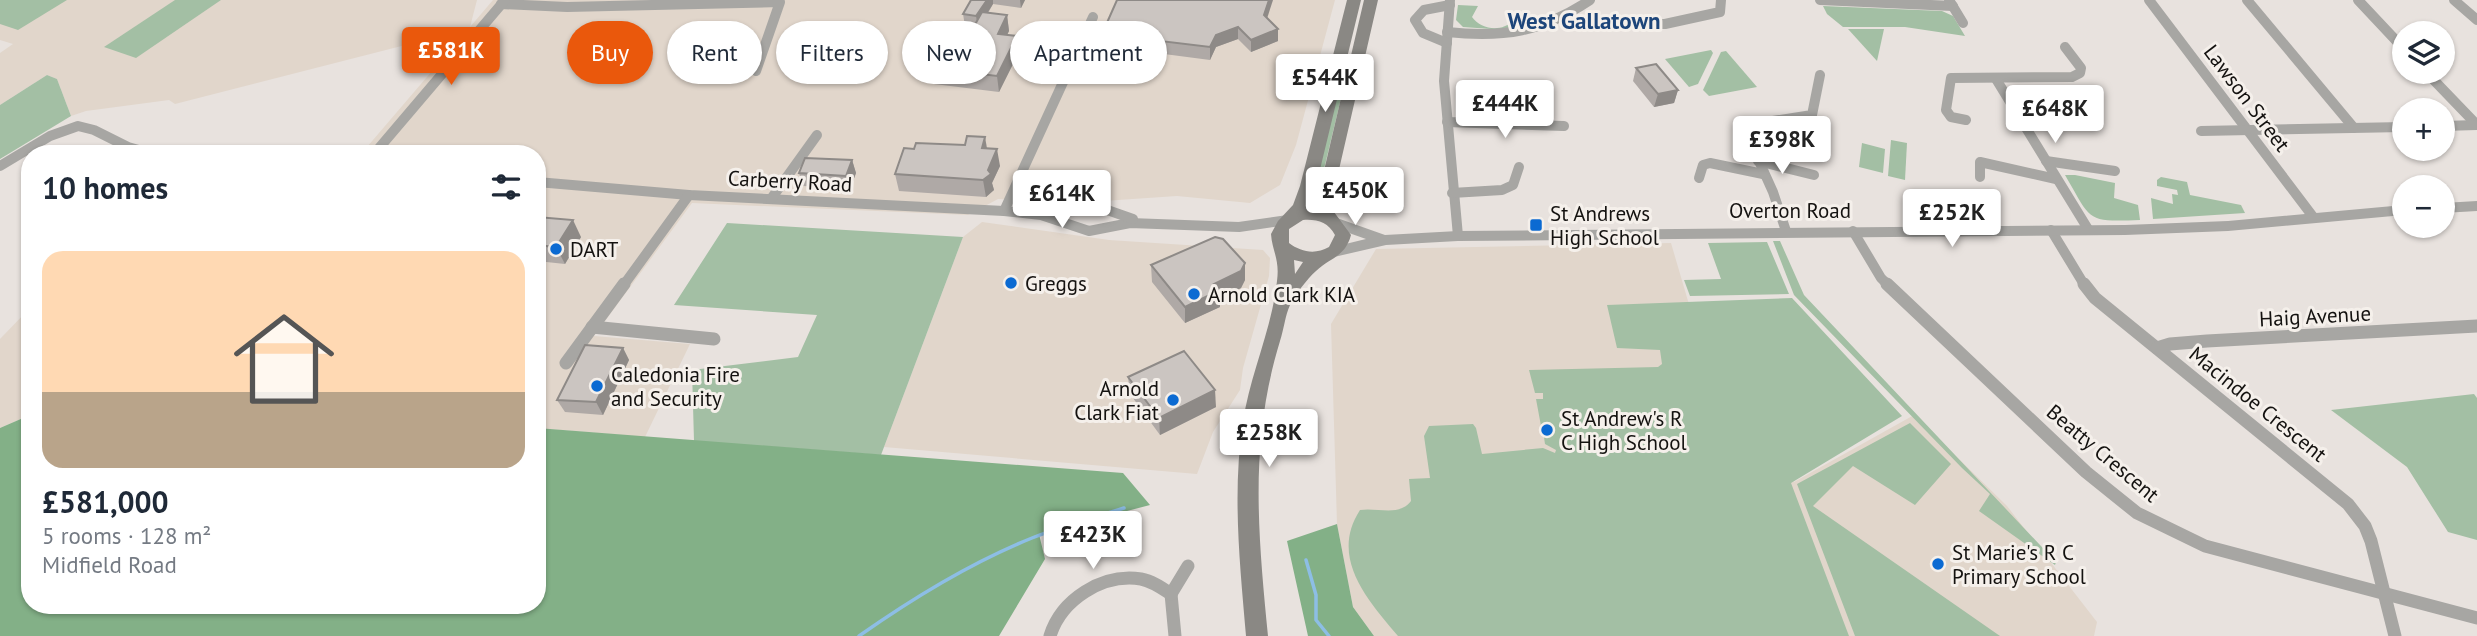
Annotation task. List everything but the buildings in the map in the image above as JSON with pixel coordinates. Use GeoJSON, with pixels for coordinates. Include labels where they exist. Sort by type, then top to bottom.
{"type":"FeatureCollection","features":[{"type":"Feature","properties":{"kind":"main road"},"geometry":{"type":"LineString","coordinates":[[1257,636],[1247,505],[1252,424],[1263,369],[1284,300],[1288,264],[1279,232],[1301,206],[1308,186],[1354,0]]}},
{"type":"Feature","properties":{"kind":"main road"},"geometry":{"type":"LineString","coordinates":[[1284,300],[1309,267],[1339,247],[1343,235],[1323,209],[1324,200],[1371,0]]}},
{"type":"Feature","properties":{"kind":"main road"},"geometry":{"type":"LineString","coordinates":[[1291,218],[1313,213],[1334,221]]}},
{"type":"Feature","properties":{"kind":"main road"},"geometry":{"type":"LineString","coordinates":[[1284,247],[1303,257],[1329,254]]}},
{"type":"Feature","properties":{"kind":"street"},"geometry":{"type":"LineString","coordinates":[[1458,236],[1452,193],[1444,71],[1447,38],[1450,3],[1424,8],[1415,20],[1415,26],[1420,33],[1447,38],[1530,31],[1569,16],[1590,0]]}},
{"type":"Feature","properties":{"kind":"street"},"geometry":{"type":"LineString","coordinates":[[1650,24],[1664,24],[1720,12],[1721,0]]}},
{"type":"Feature","properties":{"kind":"street"},"geometry":{"type":"LineString","coordinates":[[1820,0],[1951,3],[1963,23]]}},
{"type":"Feature","properties":{"kind":"street","name":"Lawson Street"},"geometry":{"type":"LineString","coordinates":[[2149,0],[2314,218]]}},
{"type":"Feature","properties":{"kind":"street"},"geometry":{"type":"LineString","coordinates":[[2247,0],[2354,128]]}},
{"type":"Feature","properties":{"kind":"street"},"geometry":{"type":"LineString","coordinates":[[2358,0],[2392,36]]}},
{"type":"Feature","properties":{"kind":"street"},"geometry":{"type":"LineString","coordinates":[[2454,0],[2477,20]]}},
{"type":"Feature","properties":{"kind":"street"},"geometry":{"type":"LineString","coordinates":[[382,145],[503,2],[567,7],[780,2],[762,54]]}},
{"type":"Feature","properties":{"kind":"street"},"geometry":{"type":"LineString","coordinates":[[1004,211],[1093,17]]}},
{"type":"Feature","properties":{"kind":"street"},"geometry":{"type":"LineString","coordinates":[[1966,120],[1951,117],[1946,110],[1951,78],[2072,77],[2080,73],[2081,68],[2065,47]]}},
{"type":"Feature","properties":{"kind":"street"},"geometry":{"type":"LineString","coordinates":[[1786,231],[1773,192],[1745,130],[1752,125],[1774,121],[1799,122],[1812,115],[1820,75]]}},
{"type":"Feature","properties":{"kind":"street"},"geometry":{"type":"LineString","coordinates":[[1996,79],[2088,229]]}},
{"type":"Feature","properties":{"kind":"street"},"geometry":{"type":"LineString","coordinates":[[2438,84],[2477,125]]}},
{"type":"Feature","properties":{"kind":"street"},"geometry":{"type":"LineString","coordinates":[[1447,122],[1564,126]]}},
{"type":"Feature","properties":{"kind":"street"},"geometry":{"type":"LineString","coordinates":[[2455,126],[2477,125]]}},
{"type":"Feature","properties":{"kind":"street"},"geometry":{"type":"LineString","coordinates":[[35,145],[67,128],[84,126],[122,145]]}},
{"type":"Feature","properties":{"kind":"street"},"geometry":{"type":"LineString","coordinates":[[2201,131],[2392,127]]}},
{"type":"Feature","properties":{"kind":"street"},"geometry":{"type":"LineString","coordinates":[[771,199],[817,135]]}},
{"type":"Feature","properties":{"kind":"street"},"geometry":{"type":"LineString","coordinates":[[0,166],[21,153]]}},
{"type":"Feature","properties":{"kind":"street"},"geometry":{"type":"LineString","coordinates":[[1758,161],[1814,174]]}},
{"type":"Feature","properties":{"kind":"street"},"geometry":{"type":"LineString","coordinates":[[2046,161],[2115,171]]}},
{"type":"Feature","properties":{"kind":"street"},"geometry":{"type":"LineString","coordinates":[[1699,178],[1703,165],[1710,163],[1763,174]]}},
{"type":"Feature","properties":{"kind":"street"},"geometry":{"type":"LineString","coordinates":[[1980,177],[1980,163],[2056,179]]}},
{"type":"Feature","properties":{"kind":"street"},"geometry":{"type":"LineString","coordinates":[[1452,193],[1502,190],[1513,185],[1519,167]]}},
{"type":"Feature","properties":{"kind":"street","name":"Carberry Road"},"geometry":{"type":"LineString","coordinates":[[546,183],[689,195],[1004,211],[1041,215],[1089,231],[1105,226],[1148,222],[1238,227],[1257,230],[1284,247]]}},
{"type":"Feature","properties":{"kind":"street"},"geometry":{"type":"LineString","coordinates":[[566,363],[689,195]]}},
{"type":"Feature","properties":{"kind":"street","name":"Carberry Road"},"geometry":{"type":"LineString","coordinates":[[1041,215],[1079,210],[1093,205],[1148,222]]}},
{"type":"Feature","properties":{"kind":"street"},"geometry":{"type":"LineString","coordinates":[[2455,207],[2477,206]]}},
{"type":"Feature","properties":{"kind":"street"},"geometry":{"type":"LineString","coordinates":[[1078,227],[1074,219],[1079,210]]}},
{"type":"Feature","properties":{"kind":"street"},"geometry":{"type":"LineString","coordinates":[[1105,226],[1110,218],[1108,211]]}},
{"type":"Feature","properties":{"kind":"street","name":"Overton Road"},"geometry":{"type":"LineString","coordinates":[[1329,254],[1386,240],[1458,236],[2228,226],[2392,212]]}},
{"type":"Feature","properties":{"kind":"street","name":"Carberry Road"},"geometry":{"type":"LineString","coordinates":[[1238,227],[1291,218]]}},
{"type":"Feature","properties":{"kind":"street","name":"Overton Road"},"geometry":{"type":"LineString","coordinates":[[1334,221],[1352,231],[1386,240]]}},
{"type":"Feature","properties":{"kind":"street","name":"Macindoe Crescent"},"geometry":{"type":"LineString","coordinates":[[2051,230],[2095,298],[2348,504],[2365,526],[2371,541],[2395,636]]}},
{"type":"Feature","properties":{"kind":"street","name":"Beatty Crescent"},"geometry":{"type":"LineString","coordinates":[[1853,231],[1881,278],[2086,472],[2137,513],[2205,546],[2477,618]]}},
{"type":"Feature","properties":{"kind":"street","name":"Haig Avenue"},"geometry":{"type":"LineString","coordinates":[[2157,348],[2169,344],[2207,341],[2477,326]]}},
{"type":"Feature","properties":{"kind":"street"},"geometry":{"type":"LineString","coordinates":[[592,327],[714,339]]}},
{"type":"Feature","properties":{"kind":"street"},"geometry":{"type":"LineString","coordinates":[[1175,636],[1171,594],[1188,566]]}},
{"type":"Feature","properties":{"kind":"street"},"geometry":{"type":"LineString","coordinates":[[1049,636],[1051,627],[1066,604],[1078,594],[1135,579],[1151,581],[1171,594]]}},
{"type":"Feature","properties":{"kind":"shaded area"},"geometry":{"type":"Polygon","coordinates":[[[0,0],[477,0],[470,27],[493,0],[1335,0],[1296,145],[1280,185],[1250,203],[1177,196],[1074,203],[998,199],[968,215],[692,203],[594,336],[690,344],[645,437],[546,429],[546,145],[369,145],[468,29],[175,104],[169,100],[86,111],[71,116],[57,79],[47,75],[0,105],[0,53],[13,44],[0,40],[0,0]]]}},
{"type":"Feature","properties":{"kind":"shaded area"},"geometry":{"type":"Polygon","coordinates":[[[982,222],[1109,240],[1263,250],[1270,258],[1269,276],[1243,368],[1240,390],[1213,432],[1197,474],[884,447],[963,237],[982,222]]]}},
{"type":"Feature","properties":{"kind":"shaded area","name":"St Andrew's R C High School"},"geometry":{"type":"Polygon","coordinates":[[[1671,243],[1688,301],[1726,378],[1794,482],[1914,415],[2007,506],[2097,622],[2094,636],[1374,636],[1353,607],[1337,524],[1331,324],[1376,249],[1671,243]]]}},
{"type":"Feature","properties":{"kind":"shaded area"},"geometry":{"type":"Polygon","coordinates":[[[21,317],[21,419],[0,428],[0,339],[21,317]]]}},
{"type":"Feature","properties":{"kind":"green space"},"geometry":{"type":"Polygon","coordinates":[[[0,0],[67,0],[18,30],[0,24],[0,0]]]}},
{"type":"Feature","properties":{"kind":"green space"},"geometry":{"type":"Polygon","coordinates":[[[175,0],[221,0],[136,58],[104,47],[175,0]]]}},
{"type":"Feature","properties":{"kind":"green space"},"geometry":{"type":"Polygon","coordinates":[[[1458,5],[1478,6],[1472,17],[1486,27],[1503,27],[1513,21],[1518,26],[1505,30],[1463,27],[1456,20],[1458,5]]]}},
{"type":"Feature","properties":{"kind":"green space"},"geometry":{"type":"Polygon","coordinates":[[[1823,6],[1942,11],[1953,16],[1965,36],[1905,27],[1843,27],[1827,14],[1823,6]]]}},
{"type":"Feature","properties":{"kind":"green space"},"geometry":{"type":"Polygon","coordinates":[[[1848,29],[1884,29],[1877,61],[1848,29]]]}},
{"type":"Feature","properties":{"kind":"green space"},"geometry":{"type":"Polygon","coordinates":[[[1711,50],[1713,53],[1698,84],[1689,87],[1665,59],[1711,50]]]}},
{"type":"Feature","properties":{"kind":"green space"},"geometry":{"type":"Polygon","coordinates":[[[1726,51],[1757,87],[1709,96],[1703,90],[1721,52],[1726,51]]]}},
{"type":"Feature","properties":{"kind":"green space"},"geometry":{"type":"Polygon","coordinates":[[[1345,60],[1350,61],[1318,194],[1319,204],[1308,202],[1345,60]]]}},
{"type":"Feature","properties":{"kind":"green space"},"geometry":{"type":"Polygon","coordinates":[[[47,75],[57,79],[71,116],[0,159],[0,105],[47,75]]]}},
{"type":"Feature","properties":{"kind":"green space"},"geometry":{"type":"Polygon","coordinates":[[[1891,140],[1907,143],[1905,180],[1888,176],[1891,140]]]}},
{"type":"Feature","properties":{"kind":"green space"},"geometry":{"type":"Polygon","coordinates":[[[1862,143],[1885,149],[1883,173],[1859,167],[1862,143]]]}},
{"type":"Feature","properties":{"kind":"green space"},"geometry":{"type":"Polygon","coordinates":[[[2065,175],[2115,183],[2114,198],[2138,205],[2140,220],[2109,220],[2092,216],[2080,202],[2065,175]]]}},
{"type":"Feature","properties":{"kind":"green space"},"geometry":{"type":"Polygon","coordinates":[[[2161,177],[2187,182],[2190,195],[2241,205],[2245,213],[2153,219],[2151,198],[2173,204],[2172,194],[2178,195],[2177,190],[2157,186],[2157,180],[2161,177]]]}},
{"type":"Feature","properties":{"kind":"green space"},"geometry":{"type":"Polygon","coordinates":[[[727,223],[963,237],[881,455],[694,441],[692,370],[798,357],[817,315],[674,305],[727,223]]]}},
{"type":"Feature","properties":{"kind":"green space"},"geometry":{"type":"Polygon","coordinates":[[[1773,241],[1780,241],[1804,295],[2056,562],[2055,565],[1979,511],[1990,494],[1794,295],[1773,241]]]}},
{"type":"Feature","properties":{"kind":"green space"},"geometry":{"type":"Polygon","coordinates":[[[1767,242],[1789,294],[1690,296],[1684,280],[1721,279],[1708,243],[1767,242]]]}},
{"type":"Feature","properties":{"kind":"green space","name":"St Andrew's R C High School"},"geometry":{"type":"Polygon","coordinates":[[[1792,298],[1902,416],[1791,483],[1849,636],[1398,636],[1375,608],[1356,578],[1350,561],[1352,528],[1360,510],[1400,509],[1411,501],[1409,479],[1430,478],[1424,436],[1429,426],[1473,424],[1482,454],[1543,448],[1555,453],[1556,450],[1545,444],[1543,431],[1552,431],[1552,427],[1541,426],[1536,399],[1543,399],[1543,393],[1535,393],[1529,370],[1658,367],[1662,364],[1660,350],[1617,348],[1607,305],[1792,298]]]}},
{"type":"Feature","properties":{"kind":"green space"},"geometry":{"type":"Polygon","coordinates":[[[2474,394],[2477,398],[2477,540],[2448,532],[2407,467],[2331,410],[2474,394]]]}},
{"type":"Feature","properties":{"kind":"green space"},"geometry":{"type":"Polygon","coordinates":[[[21,419],[21,614],[546,614],[546,429],[1123,473],[1150,505],[1039,534],[1045,559],[999,636],[0,636],[0,428],[21,419]]]}},
{"type":"Feature","properties":{"kind":"green space"},"geometry":{"type":"Polygon","coordinates":[[[1910,423],[1951,464],[1915,505],[1853,466],[1813,506],[2000,636],[1855,636],[1797,484],[1910,423]]]}},
{"type":"Feature","properties":{"kind":"green space"},"geometry":{"type":"Polygon","coordinates":[[[1337,524],[1353,607],[1374,636],[1308,636],[1287,541],[1337,524]]]}},
{"type":"Feature","properties":{"kind":"waterway"},"geometry":{"type":"LineString","coordinates":[[859,636],[921,595],[986,559],[1043,534],[1124,508]]}},
{"type":"Feature","properties":{"kind":"waterway"},"geometry":{"type":"LineString","coordinates":[[1306,560],[1316,595],[1316,620],[1329,636]]}},
{"type":"Feature","properties":{"kind":"place","name":"St Andrews High School"},"geometry":{"type":"Point","coordinates":[1536,225]}},
{"type":"Feature","properties":{"kind":"place","name":"DART"},"geometry":{"type":"Point","coordinates":[556,249]}},
{"type":"Feature","properties":{"kind":"place","name":"Greggs"},"geometry":{"type":"Point","coordinates":[1011,283]}},
{"type":"Feature","properties":{"kind":"place","name":"Arnold Clark KIA"},"geometry":{"type":"Point","coordinates":[1194,294]}},
{"type":"Feature","properties":{"kind":"place","name":"Caledonia Fire and Security"},"geometry":{"type":"Point","coordinates":[597,386]}},
{"type":"Feature","properties":{"kind":"place","name":"Arnold Clark Fiat"},"geometry":{"type":"Point","coordinates":[1173,400]}},
{"type":"Feature","properties":{"kind":"place","name":"St Andrew's R C High School"},"geometry":{"type":"Point","coordinates":[1547,430]}},
{"type":"Feature","properties":{"kind":"place","name":"St Marie's R C Primary School"},"geometry":{"type":"Point","coordinates":[1938,564]}},
{"type":"Feature","properties":{"kind":"district","name":"West Gallatown"},"geometry":{"type":"Point","coordinates":[1584,20]}}]}
